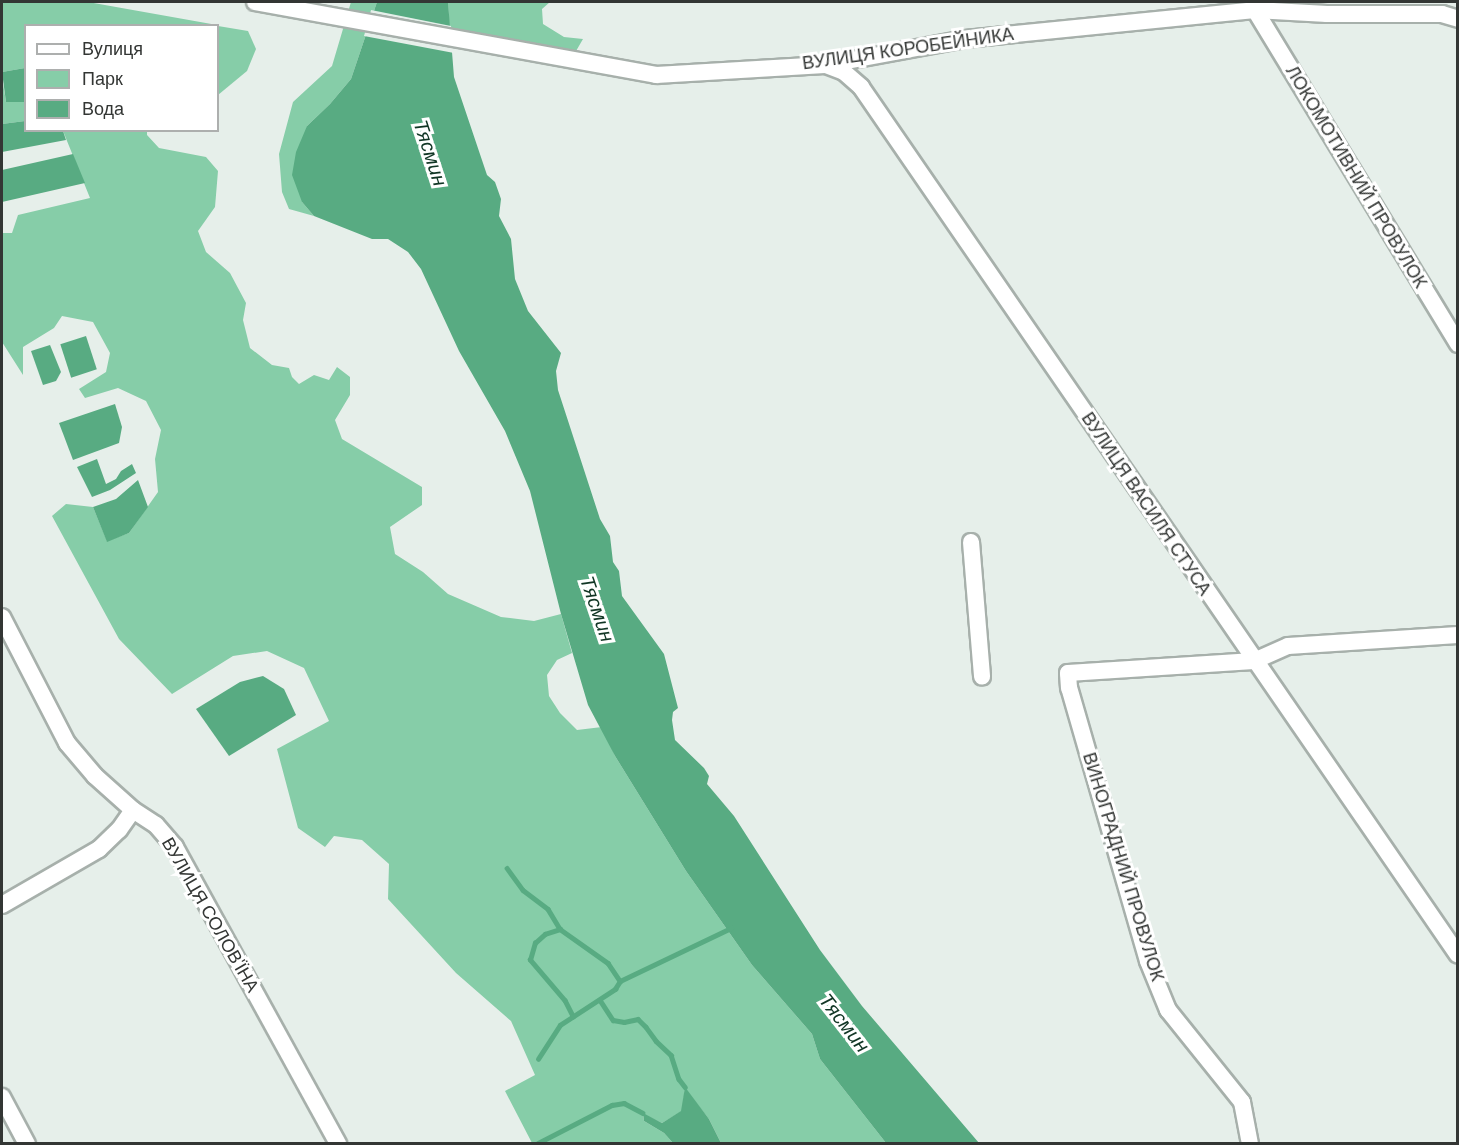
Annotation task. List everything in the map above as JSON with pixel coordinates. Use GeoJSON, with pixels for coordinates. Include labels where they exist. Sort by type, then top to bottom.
{"type":"FeatureCollection","features":[{"type":"Feature","properties":{"kind":"street","name":"ВУЛИЦЯ КОРОБЕЙНИКА"},"geometry":{"type":"LineString","coordinates":[[255,2],[656,75],[825,65],[965,39],[1255,10],[1327,14],[1442,14],[1458,19]]}},
{"type":"Feature","properties":{"kind":"street","name":"ЛОКОМОТИВНИЙ ПРОВУЛОК"},"geometry":{"type":"LineString","coordinates":[[1255,10],[1458,344]]}},
{"type":"Feature","properties":{"kind":"street","name":"ВУЛИЦЯ ВАСИЛЯ СТУСА"},"geometry":{"type":"LineString","coordinates":[[825,65],[844,72],[861,87],[1458,955]]}},
{"type":"Feature","properties":{"kind":"street"},"geometry":{"type":"LineString","coordinates":[[971,542],[982,677]]}},
{"type":"Feature","properties":{"kind":"street","name":"ВУЛИЦЯ СОЛОВ'ЇНА"},"geometry":{"type":"LineString","coordinates":[[2,617],[67,743],[95,776],[133,810],[156,825],[175,847],[338,1143]]}},
{"type":"Feature","properties":{"kind":"street"},"geometry":{"type":"LineString","coordinates":[[1254,661],[1288,646],[1458,635]]}},
{"type":"Feature","properties":{"kind":"street","name":"ВИНОГРАДНИЙ ПРОВУЛОК"},"geometry":{"type":"LineString","coordinates":[[1250,1143],[1242,1102],[1168,1010],[1148,961],[1069,688],[1068,673],[1254,661]]}},
{"type":"Feature","properties":{"kind":"street"},"geometry":{"type":"LineString","coordinates":[[2,905],[99,849],[119,830],[133,810]]}},
{"type":"Feature","properties":{"kind":"street"},"geometry":{"type":"LineString","coordinates":[[2,1097],[27,1143]]}},
{"type":"Feature","properties":{"kind":"green space"},"geometry":{"type":"Polygon","coordinates":[[[2,2],[88,2],[211,24],[24,24],[24,68],[2,72],[2,2]]]}},
{"type":"Feature","properties":{"kind":"green space"},"geometry":{"type":"Polygon","coordinates":[[[351,2],[377,2],[351,79],[307,126],[302,202],[314,216],[289,209],[282,192],[279,154],[293,102],[332,66],[351,2]]]}},
{"type":"Feature","properties":{"kind":"green space"},"geometry":{"type":"Polygon","coordinates":[[[448,2],[550,2],[542,9],[543,24],[564,37],[583,39],[572,58],[450,39],[448,2]]]}},
{"type":"Feature","properties":{"kind":"green space"},"geometry":{"type":"Polygon","coordinates":[[[219,26],[248,31],[256,49],[247,71],[219,94],[219,26]]]}},
{"type":"Feature","properties":{"kind":"green space"},"geometry":{"type":"Polygon","coordinates":[[[2,77],[6,102],[24,102],[24,121],[2,124],[2,77]]]}},
{"type":"Feature","properties":{"kind":"green space"},"geometry":{"type":"Polygon","coordinates":[[[63,132],[147,132],[159,148],[206,157],[218,171],[215,207],[198,231],[206,252],[230,273],[246,303],[243,320],[250,348],[272,365],[289,368],[292,377],[299,384],[314,375],[329,380],[337,367],[350,377],[350,395],[335,420],[342,439],[422,487],[422,505],[390,527],[395,554],[423,572],[448,594],[501,617],[534,621],[561,614],[572,653],[557,660],[547,675],[549,696],[560,713],[577,730],[602,727],[615,756],[686,871],[752,965],[812,1034],[820,1059],[886,1143],[721,1143],[709,1119],[685,1089],[682,1111],[662,1123],[643,1114],[644,1121],[664,1133],[673,1143],[532,1143],[505,1091],[535,1075],[511,1021],[456,973],[388,899],[389,864],[362,840],[334,836],[325,847],[298,828],[277,749],[329,721],[304,668],[267,651],[233,656],[172,694],[119,639],[52,516],[66,504],[93,507],[107,541],[129,533],[158,492],[155,459],[161,430],[146,401],[118,388],[85,398],[79,389],[106,372],[110,353],[93,322],[62,316],[54,328],[23,347],[23,375],[2,342],[2,233],[12,233],[18,215],[90,198],[63,132]]]}},
{"type":"Feature","properties":{"kind":"water","name":"Тясмин"},"geometry":{"type":"Polygon","coordinates":[[[377,2],[448,2],[454,77],[487,175],[495,182],[501,199],[499,216],[511,239],[515,279],[528,311],[561,353],[556,371],[558,390],[600,519],[610,536],[613,562],[619,571],[622,596],[664,654],[678,708],[673,712],[672,720],[675,740],[704,768],[709,776],[707,784],[734,816],[820,950],[862,1006],[979,1143],[886,1143],[820,1059],[812,1034],[752,965],[686,871],[615,756],[588,705],[561,614],[530,491],[505,431],[459,351],[421,269],[408,252],[388,239],[372,239],[314,216],[302,202],[292,175],[296,152],[307,126],[351,79],[377,2]]]}},
{"type":"Feature","properties":{"kind":"water"},"geometry":{"type":"Polygon","coordinates":[[[24,68],[24,102],[6,102],[2,72],[24,68]]]}},
{"type":"Feature","properties":{"kind":"water"},"geometry":{"type":"Polygon","coordinates":[[[24,121],[24,132],[63,132],[66,140],[2,152],[2,124],[24,121]]]}},
{"type":"Feature","properties":{"kind":"water"},"geometry":{"type":"Polygon","coordinates":[[[73,154],[85,183],[2,202],[2,170],[73,154]]]}},
{"type":"Feature","properties":{"kind":"water"},"geometry":{"type":"Polygon","coordinates":[[[86,336],[97,369],[71,378],[60,344],[86,336]]]}},
{"type":"Feature","properties":{"kind":"water"},"geometry":{"type":"Polygon","coordinates":[[[50,345],[61,372],[56,381],[43,385],[31,351],[50,345]]]}},
{"type":"Feature","properties":{"kind":"water"},"geometry":{"type":"Polygon","coordinates":[[[115,404],[122,427],[119,443],[73,460],[59,423],[115,404]]]}},
{"type":"Feature","properties":{"kind":"water"},"geometry":{"type":"Polygon","coordinates":[[[97,459],[106,484],[116,479],[121,471],[132,464],[136,473],[110,490],[92,497],[77,467],[97,459]]]}},
{"type":"Feature","properties":{"kind":"water"},"geometry":{"type":"Polygon","coordinates":[[[138,480],[148,507],[129,533],[107,542],[93,507],[116,499],[138,480]]]}},
{"type":"Feature","properties":{"kind":"water"},"geometry":{"type":"Polygon","coordinates":[[[263,676],[284,689],[296,715],[229,756],[196,709],[240,682],[263,676]]]}},
{"type":"Feature","properties":{"kind":"water"},"geometry":{"type":"Polygon","coordinates":[[[685,1087],[709,1119],[721,1143],[673,1143],[664,1133],[644,1121],[643,1113],[662,1123],[681,1111],[685,1087]]]}},
{"type":"Feature","properties":{"kind":"pier"},"geometry":{"type":"Polygon","coordinates":[[[371,10],[451,26],[454,53],[364,36],[371,10]]]}},
{"type":"Feature","properties":{"kind":"waterway"},"geometry":{"type":"LineString","coordinates":[[507,868],[523,890],[548,909],[560,929]]}},
{"type":"Feature","properties":{"kind":"waterway"},"geometry":{"type":"LineString","coordinates":[[538,1059],[560,1025],[615,989],[620,981],[731,928]]}},
{"type":"Feature","properties":{"kind":"waterway"},"geometry":{"type":"LineString","coordinates":[[573,1017],[565,1001],[530,960],[535,943],[545,934],[560,929],[608,963],[620,981]]}},
{"type":"Feature","properties":{"kind":"waterway"},"geometry":{"type":"LineString","coordinates":[[600,1000],[613,1020],[624,1022],[638,1019],[646,1027],[656,1041],[671,1055],[679,1079],[685,1087]]}},
{"type":"Feature","properties":{"kind":"waterway"},"geometry":{"type":"LineString","coordinates":[[538,1143],[612,1105],[624,1103],[643,1113]]}}]}
